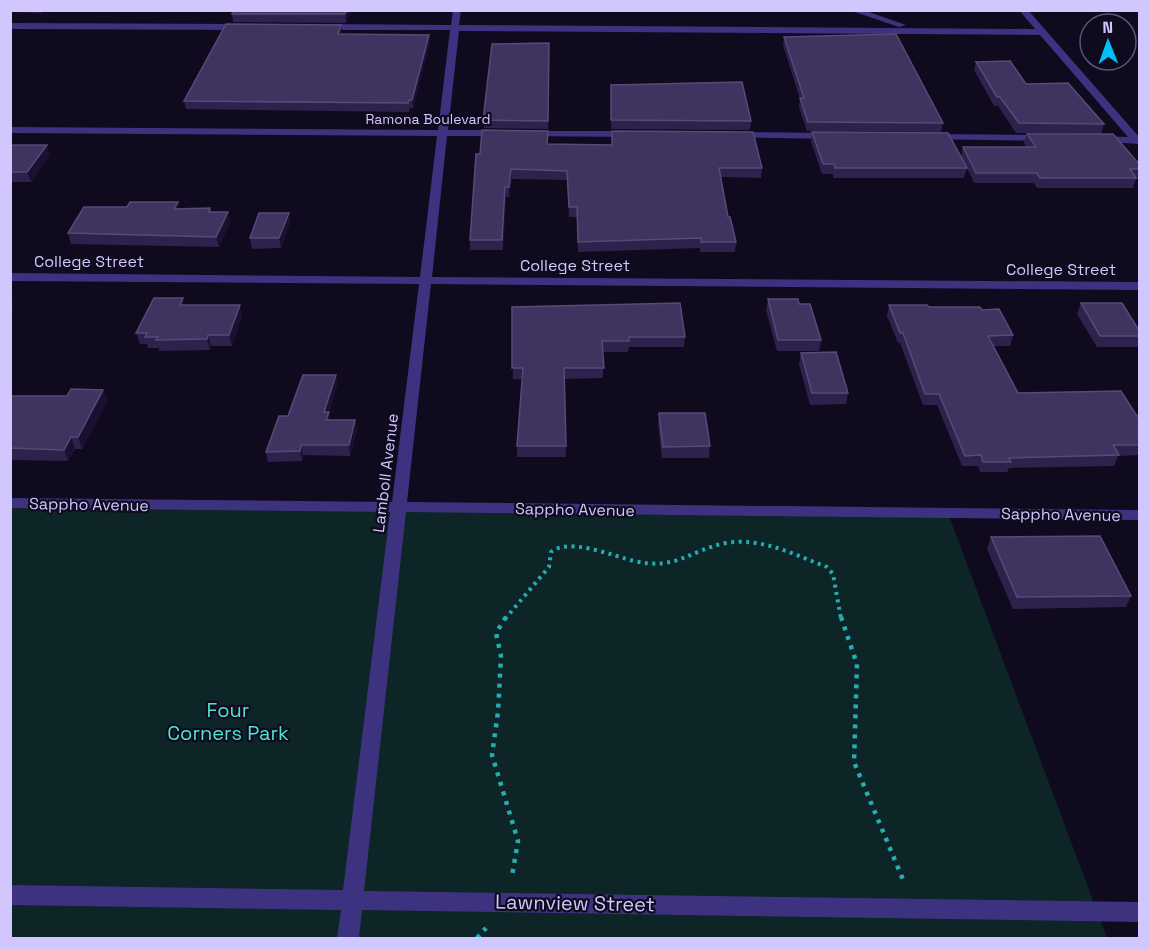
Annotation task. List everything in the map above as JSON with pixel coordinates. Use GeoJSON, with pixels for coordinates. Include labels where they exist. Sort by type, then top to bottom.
{"type":"FeatureCollection","features":[{"type":"Feature","properties":{"kind":"street","name":"Lamboll Avenue"},"geometry":{"type":"LineString","coordinates":[[348,939],[457,10]]}},
{"type":"Feature","properties":{"kind":"street"},"geometry":{"type":"LineString","coordinates":[[853,10],[920,31]]}},
{"type":"Feature","properties":{"kind":"street"},"geometry":{"type":"LineString","coordinates":[[1023,10],[1138,142]]}},
{"type":"Feature","properties":{"kind":"street"},"geometry":{"type":"LineString","coordinates":[[10,26],[250,27]]}},
{"type":"Feature","properties":{"kind":"street"},"geometry":{"type":"LineString","coordinates":[[310,27],[1040,32]]}},
{"type":"Feature","properties":{"kind":"street","name":"Ramona Boulevard"},"geometry":{"type":"LineString","coordinates":[[10,130],[510,133]]}},
{"type":"Feature","properties":{"kind":"street"},"geometry":{"type":"LineString","coordinates":[[522,134],[642,135]]}},
{"type":"Feature","properties":{"kind":"street"},"geometry":{"type":"LineString","coordinates":[[726,135],[846,136]]}},
{"type":"Feature","properties":{"kind":"street"},"geometry":{"type":"LineString","coordinates":[[918,137],[1062,138]]}},
{"type":"Feature","properties":{"kind":"street"},"geometry":{"type":"LineString","coordinates":[[1086,139],[1138,142]]}},
{"type":"Feature","properties":{"kind":"street","name":"College Street"},"geometry":{"type":"LineString","coordinates":[[10,276],[1140,286]]}},
{"type":"Feature","properties":{"kind":"street","name":"Sappho Avenue"},"geometry":{"type":"LineString","coordinates":[[10,503],[1140,515]]}},
{"type":"Feature","properties":{"kind":"street","name":"Lawnview Street"},"geometry":{"type":"LineString","coordinates":[[10,896],[1140,912]]}},
{"type":"Feature","properties":{"kind":"path"},"geometry":{"type":"LineString","coordinates":[[512,877],[518,841],[492,755],[498,712],[501,656],[496,633],[509,613],[549,567],[551,552],[557,547],[581,547],[637,562],[665,565],[726,543],[760,542],[827,567],[833,574],[839,613],[857,664],[854,762],[906,884]]}},
{"type":"Feature","properties":{"kind":"path"},"geometry":{"type":"LineString","coordinates":[[477,939],[486,928]]}},
{"type":"Feature","properties":{"kind":"green space","name":"Four Corners Park"},"geometry":{"type":"Polygon","coordinates":[[[11,503],[948,513],[1107,938],[11,938],[11,503]]]}},
{"type":"Feature","properties":{"kind":"building"},"geometry":{"type":"Polygon","coordinates":[[[234,10],[347,10],[345,14],[232,14],[234,10]]]}},
{"type":"Feature","properties":{"kind":"building"},"geometry":{"type":"Polygon","coordinates":[[[226,24],[341,25],[338,34],[429,35],[412,100],[408,103],[184,101],[226,24]]]}},
{"type":"Feature","properties":{"kind":"building"},"geometry":{"type":"Polygon","coordinates":[[[896,34],[943,123],[808,122],[800,98],[804,98],[784,37],[896,34]]]}},
{"type":"Feature","properties":{"kind":"building"},"geometry":{"type":"Polygon","coordinates":[[[549,43],[548,121],[483,120],[492,44],[549,43]]]}},
{"type":"Feature","properties":{"kind":"building"},"geometry":{"type":"Polygon","coordinates":[[[1010,61],[1026,84],[1068,83],[1104,124],[1019,123],[1000,97],[997,97],[976,62],[1010,61]]]}},
{"type":"Feature","properties":{"kind":"building"},"geometry":{"type":"Polygon","coordinates":[[[742,82],[751,121],[611,120],[611,85],[742,82]]]}},
{"type":"Feature","properties":{"kind":"building"},"geometry":{"type":"Polygon","coordinates":[[[482,130],[548,131],[547,144],[612,145],[612,131],[753,132],[762,168],[719,168],[728,217],[730,217],[736,242],[701,242],[701,238],[578,242],[577,207],[569,207],[567,171],[511,169],[509,187],[505,187],[502,240],[470,240],[476,154],[480,154],[482,130]]]}},
{"type":"Feature","properties":{"kind":"building"},"geometry":{"type":"Polygon","coordinates":[[[812,132],[948,133],[967,168],[835,168],[834,164],[823,164],[812,132]]]}},
{"type":"Feature","properties":{"kind":"building"},"geometry":{"type":"Polygon","coordinates":[[[1027,134],[1113,134],[1140,165],[1140,169],[1130,169],[1136,178],[1040,178],[1037,173],[976,173],[963,147],[1036,147],[1027,134]]]}},
{"type":"Feature","properties":{"kind":"building"},"geometry":{"type":"Polygon","coordinates":[[[13,145],[47,145],[27,172],[10,172],[10,148],[13,145]]]}},
{"type":"Feature","properties":{"kind":"building"},"geometry":{"type":"Polygon","coordinates":[[[130,202],[178,202],[174,209],[210,208],[209,212],[228,212],[216,237],[68,233],[84,207],[127,207],[130,202]]]}},
{"type":"Feature","properties":{"kind":"building"},"geometry":{"type":"Polygon","coordinates":[[[259,213],[289,213],[279,238],[250,238],[259,213]]]}},
{"type":"Feature","properties":{"kind":"building"},"geometry":{"type":"Polygon","coordinates":[[[154,298],[183,298],[180,305],[240,305],[229,335],[208,335],[207,339],[156,340],[158,337],[145,337],[147,333],[136,333],[154,298]]]}},
{"type":"Feature","properties":{"kind":"building"},"geometry":{"type":"Polygon","coordinates":[[[768,299],[798,299],[799,304],[810,304],[821,340],[778,340],[768,299]]]}},
{"type":"Feature","properties":{"kind":"building"},"geometry":{"type":"Polygon","coordinates":[[[680,303],[685,337],[629,337],[629,341],[602,341],[604,368],[564,368],[566,446],[517,446],[523,368],[512,368],[512,307],[680,303]]]}},
{"type":"Feature","properties":{"kind":"building"},"geometry":{"type":"Polygon","coordinates":[[[1081,303],[1122,303],[1140,332],[1140,336],[1100,336],[1081,303]]]}},
{"type":"Feature","properties":{"kind":"building"},"geometry":{"type":"Polygon","coordinates":[[[889,305],[999,309],[1013,335],[988,336],[1018,393],[1121,391],[1137,416],[1140,416],[1140,445],[1113,445],[1119,455],[1009,458],[1011,462],[983,462],[981,455],[965,456],[939,394],[925,394],[903,333],[900,333],[889,305]]]}},
{"type":"Feature","properties":{"kind":"building"},"geometry":{"type":"Polygon","coordinates":[[[836,352],[848,393],[812,393],[801,353],[836,352]]]}},
{"type":"Feature","properties":{"kind":"building"},"geometry":{"type":"Polygon","coordinates":[[[303,375],[336,375],[324,412],[329,412],[326,420],[355,420],[349,445],[301,445],[300,451],[266,452],[279,416],[288,416],[303,375]]]}},
{"type":"Feature","properties":{"kind":"building"},"geometry":{"type":"Polygon","coordinates":[[[71,389],[103,390],[78,437],[71,437],[64,450],[10,448],[10,396],[67,396],[71,389]]]}},
{"type":"Feature","properties":{"kind":"building"},"geometry":{"type":"Polygon","coordinates":[[[659,413],[705,413],[710,446],[663,447],[659,413]]]}},
{"type":"Feature","properties":{"kind":"building"},"geometry":{"type":"Polygon","coordinates":[[[1100,536],[1131,596],[1017,597],[991,537],[1100,536]]]}}]}
